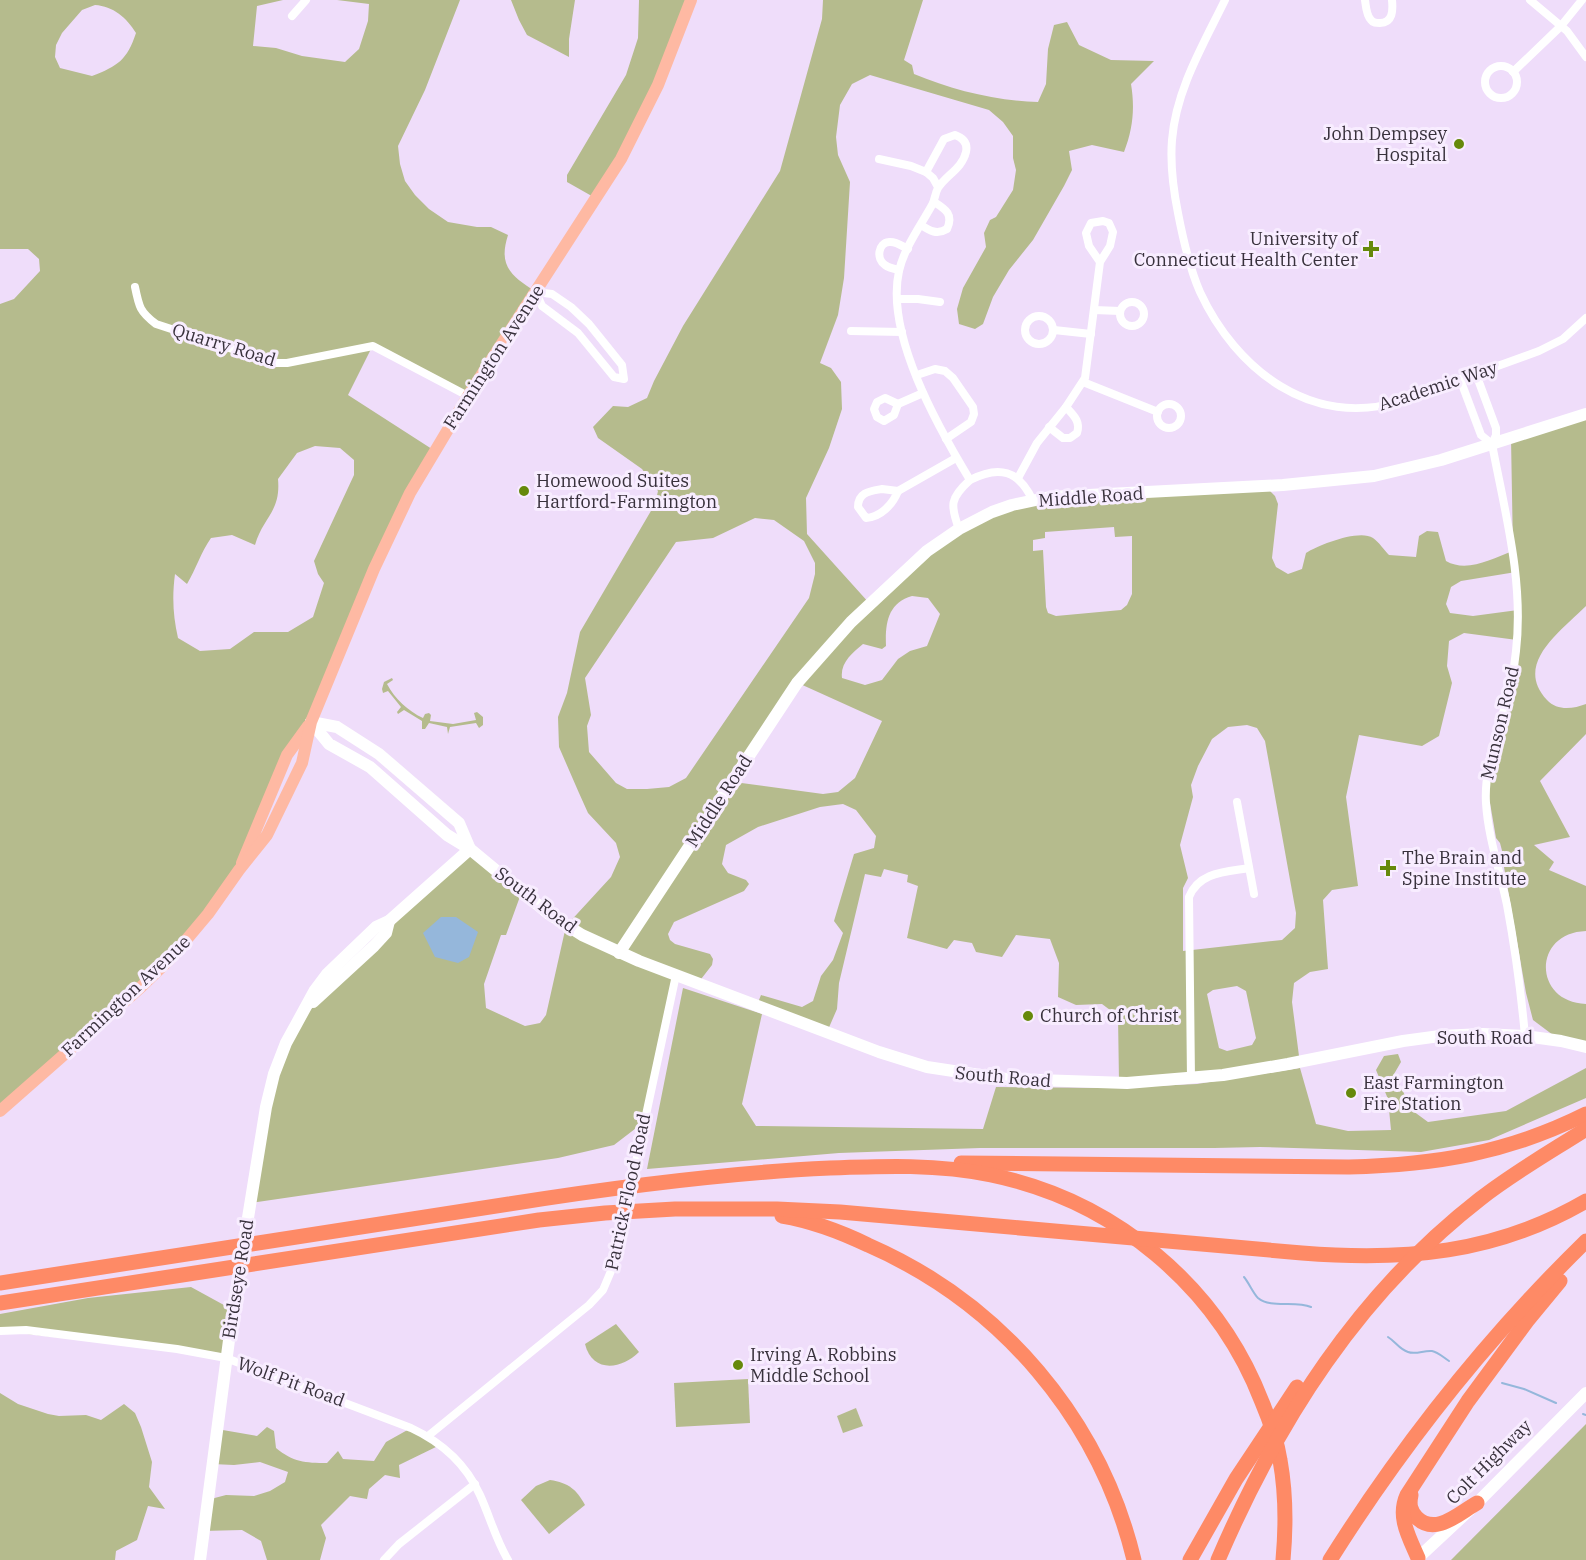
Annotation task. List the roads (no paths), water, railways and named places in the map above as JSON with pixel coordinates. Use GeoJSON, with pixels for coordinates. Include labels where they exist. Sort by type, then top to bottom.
{"type":"FeatureCollection","features":[{"type":"Feature","properties":{"kind":"highway"},"geometry":{"type":"LineString","coordinates":[[0,1283],[610,1189],[811,1169],[933,1166],[978,1162],[1349,1167],[1451,1160],[1496,1149],[1545,1133],[1586,1114]]}},
{"type":"Feature","properties":{"kind":"highway"},"geometry":{"type":"LineString","coordinates":[[1218,1560],[1286,1413],[1310,1369],[1387,1283],[1439,1233],[1504,1181],[1586,1129]]}},
{"type":"Feature","properties":{"kind":"highway"},"geometry":{"type":"LineString","coordinates":[[933,1166],[990,1175],[1034,1186],[1076,1203],[1124,1230],[1171,1267],[1201,1299],[1227,1333],[1246,1366],[1273,1432],[1281,1465],[1285,1507],[1283,1560]]}},
{"type":"Feature","properties":{"kind":"highway"},"geometry":{"type":"LineString","coordinates":[[0,1303],[539,1220],[645,1210],[831,1211],[1312,1254],[1382,1257],[1426,1254],[1486,1242],[1536,1226],[1586,1201]]}},
{"type":"Feature","properties":{"kind":"highway"},"geometry":{"type":"LineString","coordinates":[[738,1209],[803,1220],[876,1248],[935,1279],[991,1321],[1045,1378],[1082,1432],[1115,1499],[1134,1560]]}},
{"type":"Feature","properties":{"kind":"highway"},"geometry":{"type":"LineString","coordinates":[[1415,1559],[1402,1512],[1405,1498],[1474,1393],[1567,1271],[1584,1242]]}},
{"type":"Feature","properties":{"kind":"highway"},"geometry":{"type":"LineString","coordinates":[[1330,1560],[1392,1468],[1446,1395],[1512,1318],[1584,1242]]}},
{"type":"Feature","properties":{"kind":"highway"},"geometry":{"type":"LineString","coordinates":[[1190,1560],[1254,1452],[1286,1413]]}},
{"type":"Feature","properties":{"kind":"highway"},"geometry":{"type":"LineString","coordinates":[[1413,1483],[1411,1509],[1417,1518],[1428,1525],[1440,1524],[1477,1503]]}},
{"type":"Feature","properties":{"kind":"main road","name":"Farmington Avenue"},"geometry":{"type":"LineString","coordinates":[[0,1111],[171,958],[208,914],[267,835],[302,763],[311,722],[374,569],[415,484],[468,396],[634,136],[658,85],[691,0]]}},
{"type":"Feature","properties":{"kind":"main road","name":"Middle Road"},"geometry":{"type":"LineString","coordinates":[[619,953],[797,682],[870,604],[927,551],[959,529],[992,512],[1033,501],[1067,496],[1197,490],[1350,479],[1418,466],[1586,414]]}},
{"type":"Feature","properties":{"kind":"main road","name":"South Road"},"geometry":{"type":"LineString","coordinates":[[311,722],[329,744],[370,767],[447,835],[470,849],[566,926],[619,953],[879,1052],[927,1067],[1006,1079],[1127,1083],[1191,1079],[1288,1064],[1426,1037],[1468,1034],[1525,1036],[1586,1047]]}},
{"type":"Feature","properties":{"kind":"main road","name":"South Road"},"geometry":{"type":"LineString","coordinates":[[311,722],[337,728],[379,754],[459,823],[470,849]]}},
{"type":"Feature","properties":{"kind":"main road","name":"Birdseye Road"},"geometry":{"type":"LineString","coordinates":[[200,1560],[226,1358],[267,1100],[279,1059],[315,990],[327,974],[376,927],[389,921],[470,849]]}},
{"type":"Feature","properties":{"kind":"main road","name":"Colt Highway"},"geometry":{"type":"LineString","coordinates":[[1415,1559],[1477,1503],[1586,1393]]}},
{"type":"Feature","properties":{"kind":"street"},"geometry":{"type":"LineString","coordinates":[[292,16],[306,0]]}},
{"type":"Feature","properties":{"kind":"street","name":"Academic Way"},"geometry":{"type":"LineString","coordinates":[[1225,0],[1186,82],[1174,125],[1171,148],[1173,188],[1186,250],[1197,285],[1217,323],[1244,356],[1272,380],[1300,397],[1333,407],[1357,409],[1383,406],[1526,356],[1557,342],[1586,318]]}},
{"type":"Feature","properties":{"kind":"street"},"geometry":{"type":"LineString","coordinates":[[1365,0],[1369,16],[1373,22],[1378,23],[1386,22],[1391,16],[1392,0]]}},
{"type":"Feature","properties":{"kind":"street"},"geometry":{"type":"LineString","coordinates":[[1530,0],[1561,26],[1586,57]]}},
{"type":"Feature","properties":{"kind":"street"},"geometry":{"type":"LineString","coordinates":[[1513,72],[1561,26],[1582,0]]}},
{"type":"Feature","properties":{"kind":"street"},"geometry":{"type":"LineString","coordinates":[[926,172],[944,139],[955,135],[962,138],[965,142],[966,153],[957,170],[938,188],[934,202],[908,249],[899,270],[897,299],[902,332],[923,393],[956,458],[970,480]]}},
{"type":"Feature","properties":{"kind":"street"},"geometry":{"type":"LineString","coordinates":[[879,159],[912,166],[926,172],[933,178],[938,188]]}},
{"type":"Feature","properties":{"kind":"street"},"geometry":{"type":"LineString","coordinates":[[921,225],[938,233],[947,229],[951,221],[950,216],[945,209],[934,202]]}},
{"type":"Feature","properties":{"kind":"street"},"geometry":{"type":"LineString","coordinates":[[1018,478],[1037,443],[1083,382],[1100,262],[1110,246],[1113,232],[1109,223],[1102,221],[1091,223],[1086,233],[1089,246],[1100,262]]}},
{"type":"Feature","properties":{"kind":"street"},"geometry":{"type":"LineString","coordinates":[[899,270],[882,263],[879,250],[885,243],[891,241],[908,249]]}},
{"type":"Feature","properties":{"kind":"street","name":"Quarry Road"},"geometry":{"type":"LineString","coordinates":[[135,287],[138,305],[143,314],[156,324],[266,361],[287,363],[373,346],[468,396]]}},
{"type":"Feature","properties":{"kind":"street"},"geometry":{"type":"LineString","coordinates":[[536,292],[552,294],[571,307],[589,324],[622,365],[624,379],[615,376],[578,333],[542,306],[536,292]]}},
{"type":"Feature","properties":{"kind":"street"},"geometry":{"type":"LineString","coordinates":[[897,299],[940,302]]}},
{"type":"Feature","properties":{"kind":"street"},"geometry":{"type":"LineString","coordinates":[[1094,310],[1120,311]]}},
{"type":"Feature","properties":{"kind":"street"},"geometry":{"type":"LineString","coordinates":[[1054,330],[1091,334]]}},
{"type":"Feature","properties":{"kind":"street"},"geometry":{"type":"LineString","coordinates":[[851,331],[902,332]]}},
{"type":"Feature","properties":{"kind":"street"},"geometry":{"type":"LineString","coordinates":[[917,375],[935,369],[945,371],[953,378],[973,406],[974,414],[971,422],[946,439]]}},
{"type":"Feature","properties":{"kind":"street","name":"Munson Road"},"geometry":{"type":"LineString","coordinates":[[1476,374],[1496,428],[1492,444],[1513,552],[1518,610],[1514,669],[1489,764],[1486,802],[1507,906],[1525,1036]]}},
{"type":"Feature","properties":{"kind":"street","name":"Munson Road"},"geometry":{"type":"LineString","coordinates":[[1460,379],[1479,431],[1483,438],[1492,444]]}},
{"type":"Feature","properties":{"kind":"street"},"geometry":{"type":"LineString","coordinates":[[1083,382],[1158,412]]}},
{"type":"Feature","properties":{"kind":"street"},"geometry":{"type":"LineString","coordinates":[[898,404],[923,393]]}},
{"type":"Feature","properties":{"kind":"street"},"geometry":{"type":"LineString","coordinates":[[1050,427],[1063,438],[1070,438],[1077,433],[1076,418],[1066,407]]}},
{"type":"Feature","properties":{"kind":"street"},"geometry":{"type":"LineString","coordinates":[[898,491],[882,489],[867,492],[860,497],[859,511],[866,518],[877,516],[891,503],[898,491],[956,458]]}},
{"type":"Feature","properties":{"kind":"street"},"geometry":{"type":"LineString","coordinates":[[959,529],[952,510],[953,504],[960,489],[981,474],[1004,472],[1018,478],[1027,487],[1033,501]]}},
{"type":"Feature","properties":{"kind":"street"},"geometry":{"type":"LineString","coordinates":[[1236,802],[1254,894]]}},
{"type":"Feature","properties":{"kind":"street"},"geometry":{"type":"LineString","coordinates":[[1191,1079],[1189,897],[1204,877],[1249,868]]}},
{"type":"Feature","properties":{"kind":"street","name":"Patrick Flood Road"},"geometry":{"type":"LineString","coordinates":[[428,1436],[589,1305],[608,1282],[614,1264],[676,975]]}},
{"type":"Feature","properties":{"kind":"street","name":"Wolf Pit Road"},"geometry":{"type":"LineString","coordinates":[[0,1331],[26,1330],[177,1349],[226,1358],[348,1403],[428,1436],[455,1459],[475,1484],[508,1560]]}},
{"type":"Feature","properties":{"kind":"street"},"geometry":{"type":"LineString","coordinates":[[384,1560],[399,1544],[475,1484]]}},
{"type":"Feature","properties":{"kind":"water"},"geometry":{"type":"Polygon","coordinates":[[[441,917],[456,917],[478,932],[469,957],[458,963],[435,957],[423,933],[441,917]]]}},
{"type":"Feature","properties":{"kind":"waterway"},"geometry":{"type":"LineString","coordinates":[[1244,1277],[1256,1296],[1263,1301],[1311,1307]]}},
{"type":"Feature","properties":{"kind":"waterway"},"geometry":{"type":"LineString","coordinates":[[1388,1337],[1408,1352],[1432,1351],[1449,1361]]}},
{"type":"Feature","properties":{"kind":"waterway"},"geometry":{"type":"LineString","coordinates":[[1502,1383],[1524,1389],[1556,1403]]}},
{"type":"Feature","properties":{"kind":"place","name":"John Dempsey Hospital"},"geometry":{"type":"Point","coordinates":[1459,144]}},
{"type":"Feature","properties":{"kind":"place","name":"University of Connecticut Health Center"},"geometry":{"type":"Point","coordinates":[1371,249]}},
{"type":"Feature","properties":{"kind":"place","name":"Homewood Suites Hartford-Farmington"},"geometry":{"type":"Point","coordinates":[524,491]}},
{"type":"Feature","properties":{"kind":"place","name":"The Brain and Spine Institute"},"geometry":{"type":"Point","coordinates":[1388,868]}},
{"type":"Feature","properties":{"kind":"place","name":"Church of Christ"},"geometry":{"type":"Point","coordinates":[1028,1016]}},
{"type":"Feature","properties":{"kind":"place","name":"East Farmington Fire Station"},"geometry":{"type":"Point","coordinates":[1351,1093]}},
{"type":"Feature","properties":{"kind":"place","name":"Irving A. Robbins Middle School"},"geometry":{"type":"Point","coordinates":[738,1365]}}]}
